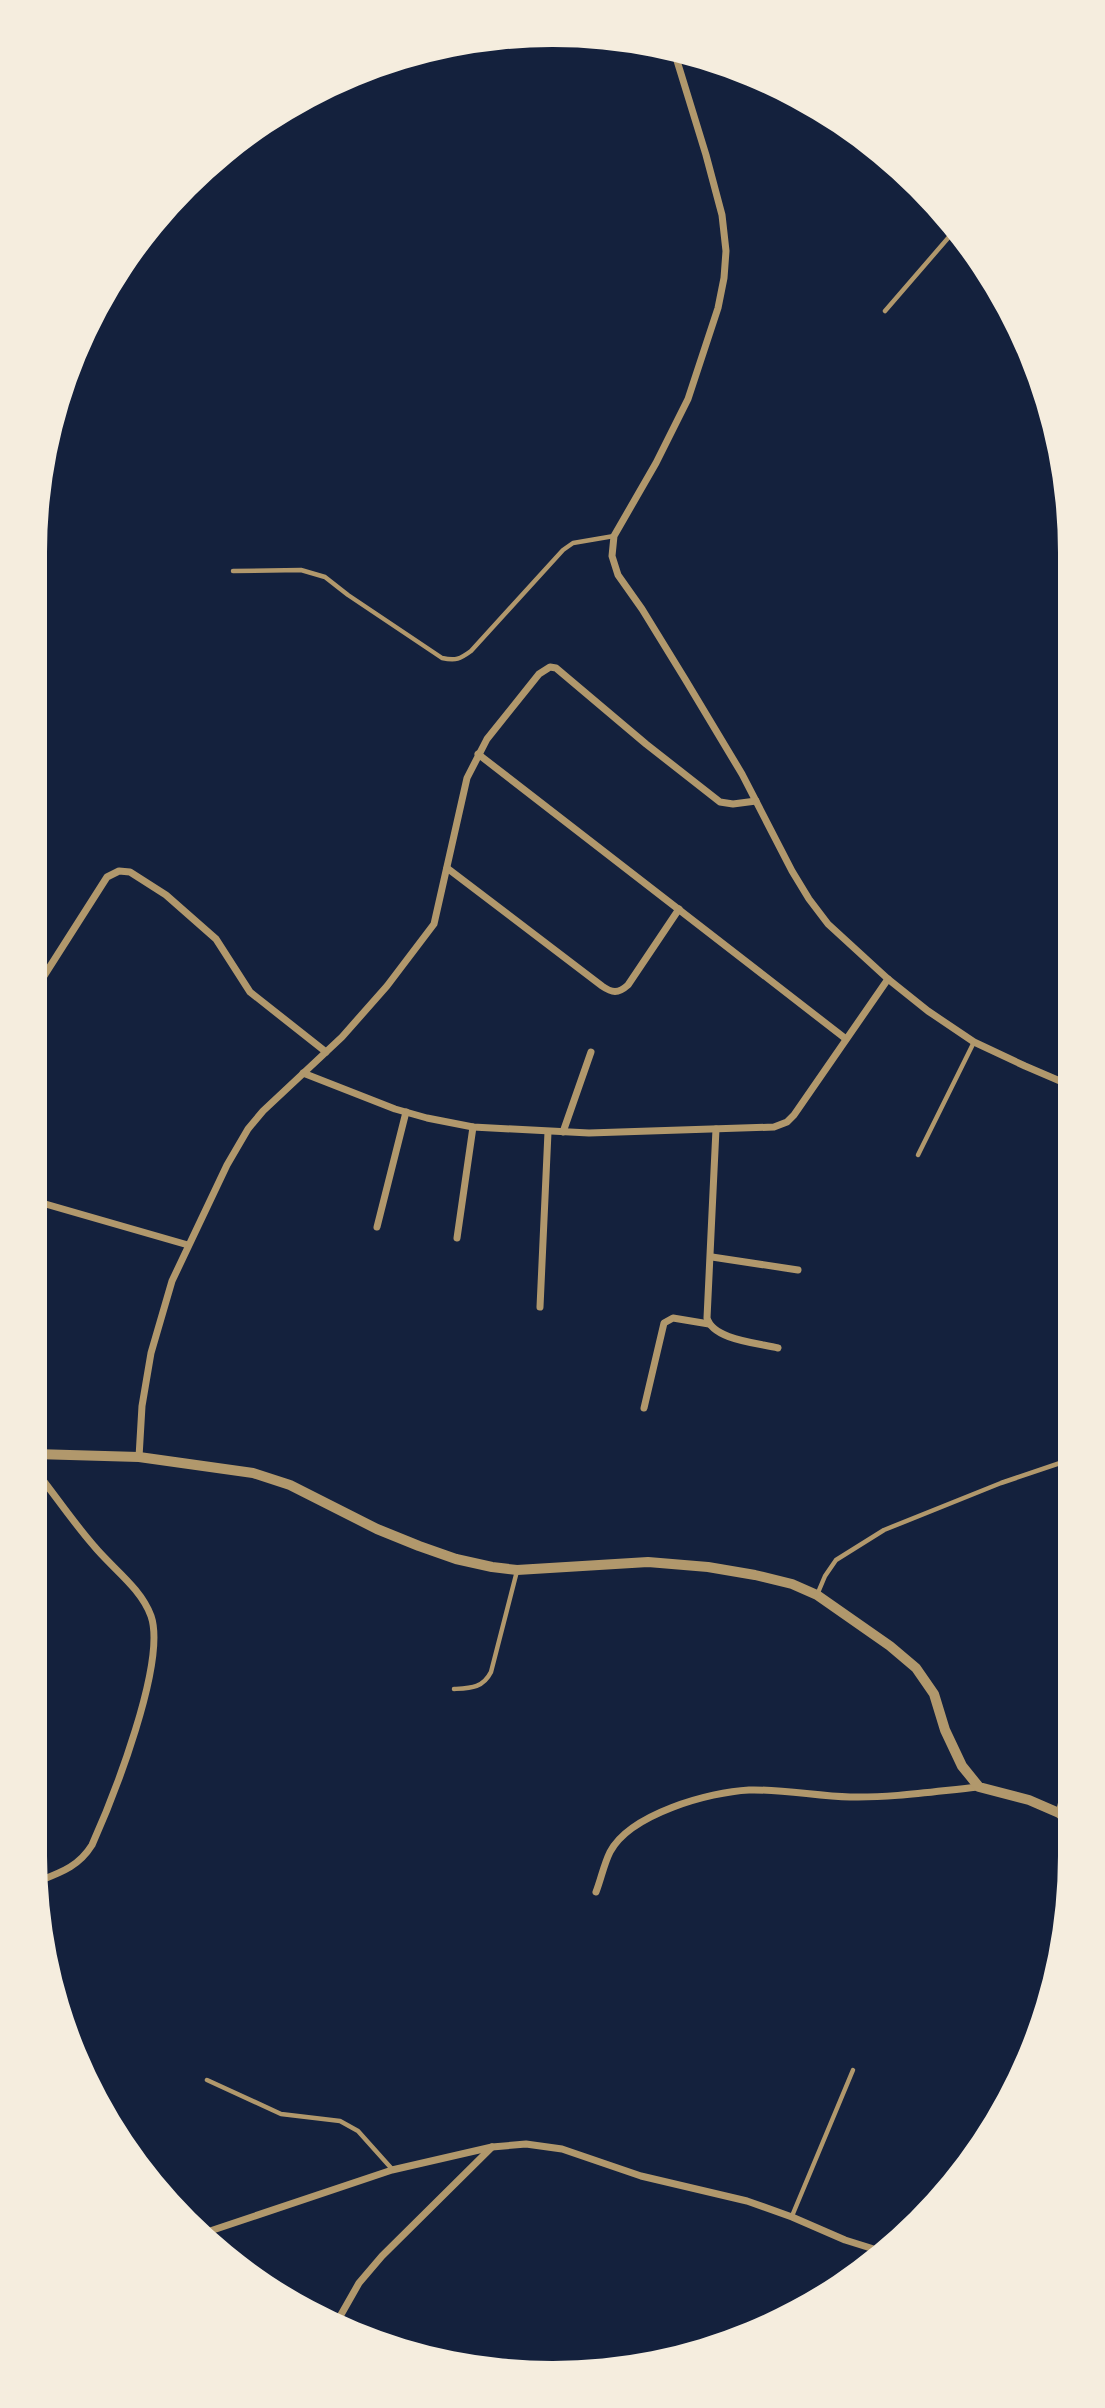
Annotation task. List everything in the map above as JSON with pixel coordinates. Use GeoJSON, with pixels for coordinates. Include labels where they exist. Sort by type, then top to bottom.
{"type":"FeatureCollection","features":[{"type":"Feature","properties":{"kind":"street"},"geometry":{"type":"LineString","coordinates":[[678,63],[722,215],[726,251],[724,278],[718,307],[688,399],[614,536],[612,556],[618,575],[685,680],[756,801],[798,880],[828,925],[928,1011],[975,1042],[1058,1080]]}},
{"type":"Feature","properties":{"kind":"street"},"geometry":{"type":"LineString","coordinates":[[139,1457],[142,1406],[151,1353],[172,1281],[227,1165],[248,1129],[263,1111],[326,1052],[422,944],[434,924],[467,778],[478,754],[539,674],[550,667],[566,676],[708,795],[720,802],[733,804],[756,801]]}},
{"type":"Feature","properties":{"kind":"street"},"geometry":{"type":"LineString","coordinates":[[478,754],[846,1039]]}},
{"type":"Feature","properties":{"kind":"street"},"geometry":{"type":"LineString","coordinates":[[447,868],[601,986],[615,992],[621,992],[628,985],[679,909]]}},
{"type":"Feature","properties":{"kind":"street"},"geometry":{"type":"LineString","coordinates":[[47,971],[107,877],[120,871],[130,872],[166,895],[216,939],[250,992],[326,1052]]}},
{"type":"Feature","properties":{"kind":"street"},"geometry":{"type":"LineString","coordinates":[[303,1073],[406,1112],[473,1128],[563,1132],[774,1127],[787,1122],[794,1115],[888,979]]}},
{"type":"Feature","properties":{"kind":"street"},"geometry":{"type":"LineString","coordinates":[[563,1132],[591,1052]]}},
{"type":"Feature","properties":{"kind":"street"},"geometry":{"type":"LineString","coordinates":[[377,1227],[406,1112]]}},
{"type":"Feature","properties":{"kind":"street"},"geometry":{"type":"LineString","coordinates":[[457,1238],[473,1128]]}},
{"type":"Feature","properties":{"kind":"street"},"geometry":{"type":"LineString","coordinates":[[709,1324],[707,1318],[716,1129]]}},
{"type":"Feature","properties":{"kind":"street"},"geometry":{"type":"LineString","coordinates":[[540,1307],[548,1132]]}},
{"type":"Feature","properties":{"kind":"street"},"geometry":{"type":"LineString","coordinates":[[47,1204],[188,1245]]}},
{"type":"Feature","properties":{"kind":"street"},"geometry":{"type":"LineString","coordinates":[[712,1257],[798,1270]]}},
{"type":"Feature","properties":{"kind":"street"},"geometry":{"type":"LineString","coordinates":[[644,1408],[664,1323],[673,1318],[709,1324],[722,1334],[778,1348]]}},
{"type":"Feature","properties":{"kind":"street"},"geometry":{"type":"LineString","coordinates":[[47,1454],[139,1457],[253,1473],[290,1485],[377,1529],[419,1546],[456,1559],[492,1567],[517,1570],[648,1562],[755,1575],[792,1584],[817,1595],[890,1646],[916,1668],[934,1694],[962,1766],[979,1787]]}},
{"type":"Feature","properties":{"kind":"street"},"geometry":{"type":"LineString","coordinates":[[47,1487],[94,1546],[142,1597],[151,1615],[154,1632],[146,1688],[133,1737],[92,1844],[75,1866],[48,1877]]}},
{"type":"Feature","properties":{"kind":"street"},"geometry":{"type":"LineString","coordinates":[[596,1892],[611,1851],[621,1837],[642,1822],[673,1807],[712,1796],[747,1790],[852,1797],[979,1787],[1029,1800],[1058,1813]]}},
{"type":"Feature","properties":{"kind":"street"},"geometry":{"type":"LineString","coordinates":[[213,2230],[392,2170],[492,2147],[526,2144],[562,2149],[641,2176],[747,2201],[870,2248]]}},
{"type":"Feature","properties":{"kind":"street"},"geometry":{"type":"LineString","coordinates":[[341,2314],[359,2283],[382,2256],[492,2147]]}},
{"type":"Feature","properties":{"kind":"lane"},"geometry":{"type":"LineString","coordinates":[[885,311],[948,238]]}},
{"type":"Feature","properties":{"kind":"lane"},"geometry":{"type":"LineString","coordinates":[[233,571],[301,570],[325,577],[442,658],[454,661],[471,651],[563,550],[573,543],[614,536]]}},
{"type":"Feature","properties":{"kind":"lane"},"geometry":{"type":"LineString","coordinates":[[918,1155],[975,1042]]}},
{"type":"Feature","properties":{"kind":"lane"},"geometry":{"type":"LineString","coordinates":[[817,1595],[836,1560],[884,1530],[988,1488],[1058,1465]]}},
{"type":"Feature","properties":{"kind":"lane"},"geometry":{"type":"LineString","coordinates":[[454,1689],[480,1686],[487,1681],[517,1570]]}},
{"type":"Feature","properties":{"kind":"lane"},"geometry":{"type":"LineString","coordinates":[[792,2217],[853,2070]]}},
{"type":"Feature","properties":{"kind":"lane"},"geometry":{"type":"LineString","coordinates":[[207,2080],[281,2114],[340,2121],[358,2131],[392,2170]]}}]}
